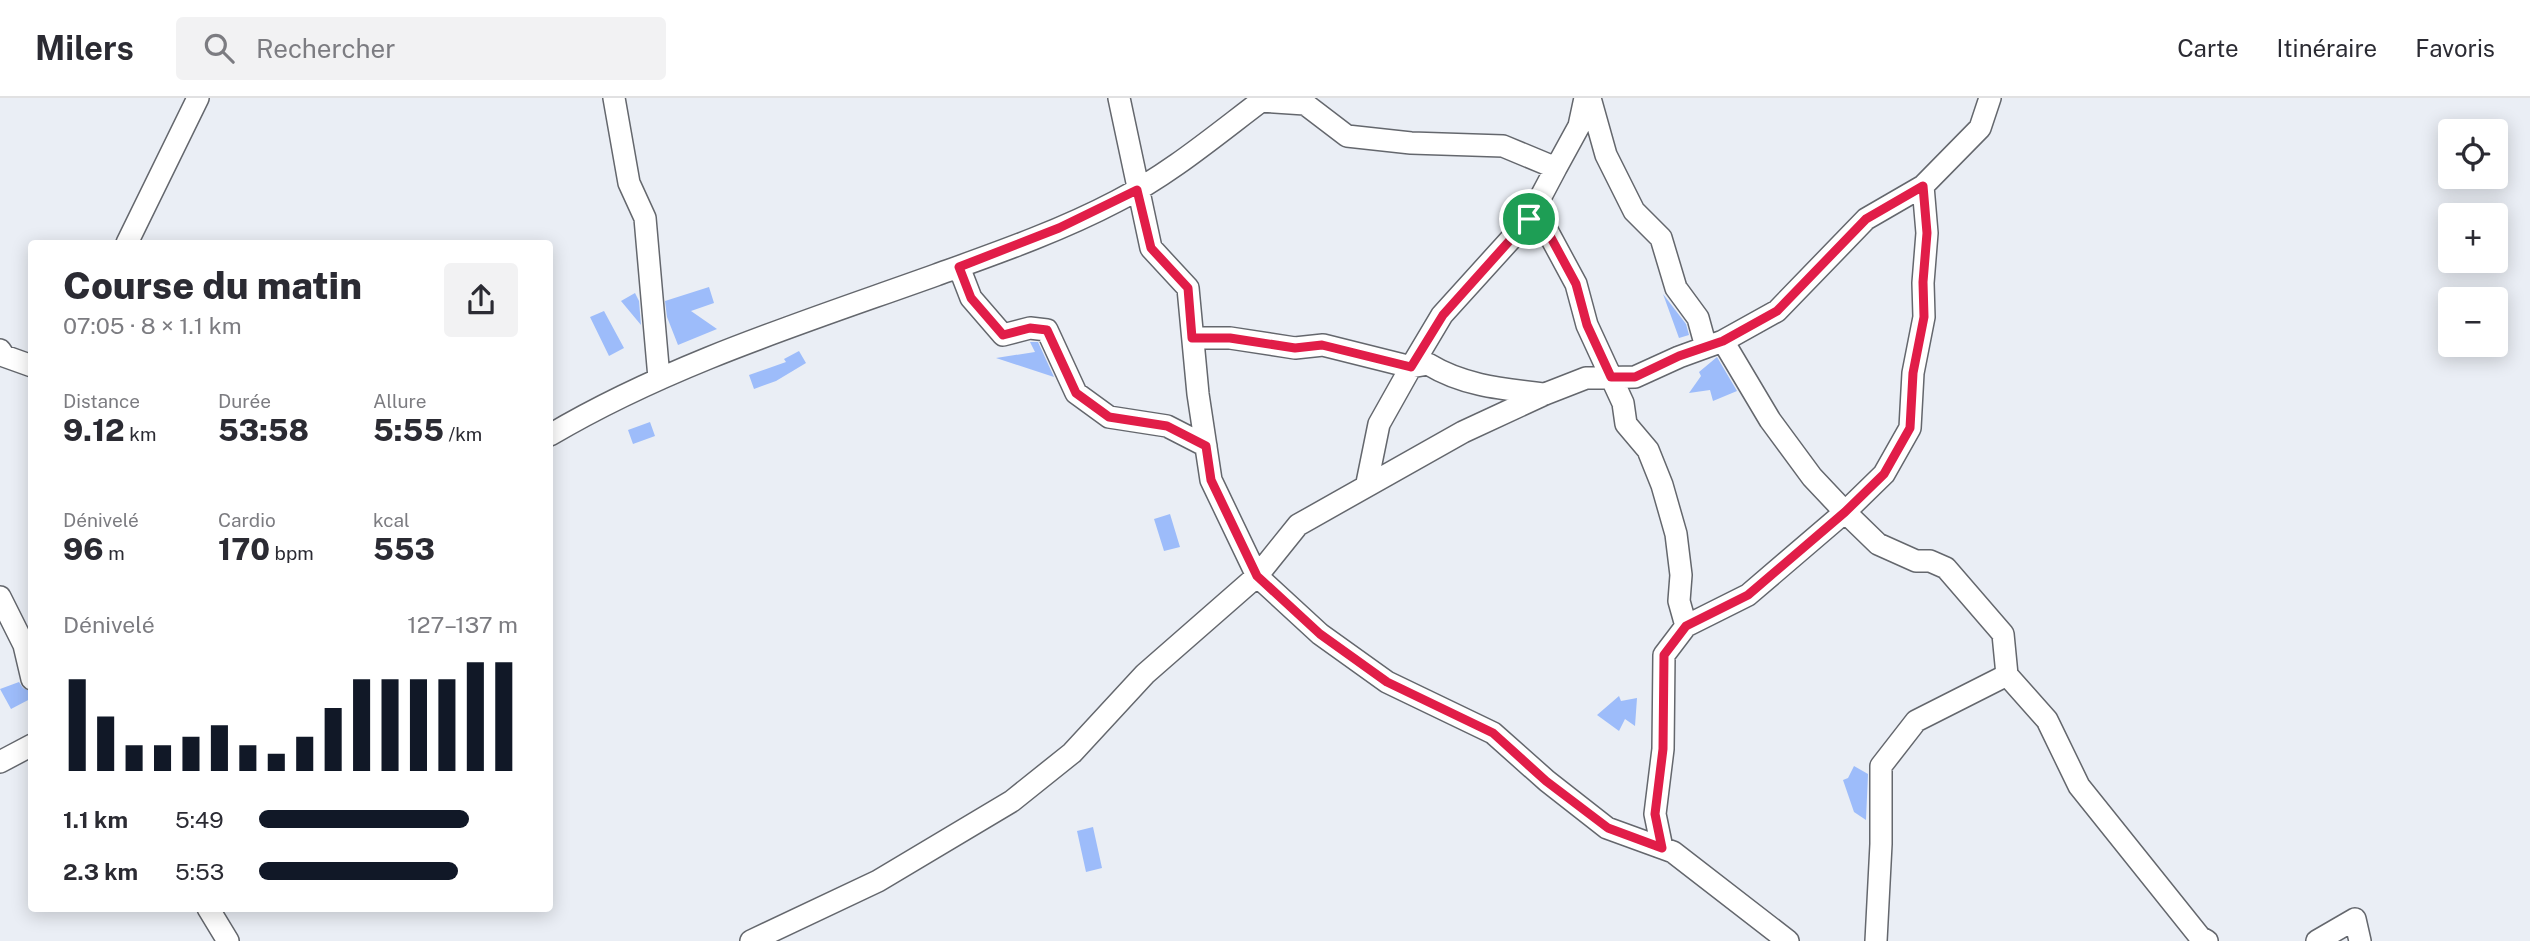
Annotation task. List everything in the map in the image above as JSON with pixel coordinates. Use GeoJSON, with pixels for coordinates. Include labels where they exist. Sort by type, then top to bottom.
{"type":"FeatureCollection","features":[{"type":"Feature","properties":{"kind":"street"},"geometry":{"type":"LineString","coordinates":[[128,240],[198,98]]}},
{"type":"Feature","properties":{"kind":"street"},"geometry":{"type":"LineString","coordinates":[[614,98],[629,183],[645,218],[659,378]]}},
{"type":"Feature","properties":{"kind":"street"},"geometry":{"type":"LineString","coordinates":[[1119,98],[1151,248],[1188,288],[1211,480],[1257,576],[1320,634],[1387,682],[1493,733],[1546,781],[1608,828],[1673,852],[1788,941]]}},
{"type":"Feature","properties":{"kind":"street"},"geometry":{"type":"LineString","coordinates":[[1367,483],[1379,425],[1411,367],[1443,315],[1529,219],[1579,126],[1587,98]]}},
{"type":"Feature","properties":{"kind":"street"},"geometry":{"type":"LineString","coordinates":[[1587,98],[1606,155],[1634,211],[1661,239],[1676,288],[1770,420],[1812,477],[1878,544],[1916,561],[1930,561],[1946,568],[2003,634],[2007,675],[2047,720],[2079,786],[2200,937],[2207,941]]}},
{"type":"Feature","properties":{"kind":"street"},"geometry":{"type":"LineString","coordinates":[[751,941],[878,881],[1012,801],[1072,753],[1145,674],[1257,576],[1298,525],[1367,483],[1463,432],[1545,394],[1586,378],[1635,377],[1715,344],[1777,311],[1866,219],[1923,186],[1980,128],[1990,98]]}},
{"type":"Feature","properties":{"kind":"street"},"geometry":{"type":"LineString","coordinates":[[553,433],[659,378],[1059,228],[1137,190],[1261,99],[1305,104],[1347,136],[1411,143],[1503,146],[1556,168]]}},
{"type":"Feature","properties":{"kind":"street"},"geometry":{"type":"LineString","coordinates":[[1662,848],[1655,814],[1663,749],[1664,655],[1686,626],[1748,595],[1845,512],[1884,474],[1910,428],[1913,373],[1924,317],[1923,282],[1927,233],[1923,186]]}},
{"type":"Feature","properties":{"kind":"street"},"geometry":{"type":"LineString","coordinates":[[1535,208],[1576,284],[1587,325],[1623,403],[1626,424],[1648,450],[1662,485],[1676,534],[1681,575],[1679,601],[1686,626]]}},
{"type":"Feature","properties":{"kind":"street"},"geometry":{"type":"LineString","coordinates":[[959,267],[971,298],[1003,335],[1030,328],[1047,330],[1076,393],[1109,417],[1167,426],[1206,446]]}},
{"type":"Feature","properties":{"kind":"street"},"geometry":{"type":"LineString","coordinates":[[1192,338],[1230,338],[1295,348],[1322,345],[1411,367],[1428,364],[1443,373],[1489,388],[1545,394]]}},
{"type":"Feature","properties":{"kind":"street"},"geometry":{"type":"LineString","coordinates":[[0,350],[4,356],[28,365]]}},
{"type":"Feature","properties":{"kind":"street"},"geometry":{"type":"LineString","coordinates":[[0,597],[23,645],[28,664]]}},
{"type":"Feature","properties":{"kind":"street"},"geometry":{"type":"LineString","coordinates":[[1875,941],[1881,844],[1881,766],[1916,721],[2007,675]]}},
{"type":"Feature","properties":{"kind":"street"},"geometry":{"type":"LineString","coordinates":[[0,762],[28,747]]}},
{"type":"Feature","properties":{"kind":"street"},"geometry":{"type":"LineString","coordinates":[[210,912],[228,941]]}},
{"type":"Feature","properties":{"kind":"street"},"geometry":{"type":"LineString","coordinates":[[2316,941],[2355,919],[2360,941]]}},
{"type":"Feature","properties":{"kind":"building"},"geometry":{"type":"Polygon","coordinates":[[[709,287],[714,303],[691,311],[717,329],[678,345],[667,317],[665,301],[709,287]]]}},
{"type":"Feature","properties":{"kind":"building"},"geometry":{"type":"Polygon","coordinates":[[[635,293],[639,301],[641,325],[621,301],[635,293]]]}},
{"type":"Feature","properties":{"kind":"building"},"geometry":{"type":"Polygon","coordinates":[[[1663,294],[1686,324],[1689,335],[1679,338],[1663,294]]]}},
{"type":"Feature","properties":{"kind":"building"},"geometry":{"type":"Polygon","coordinates":[[[604,311],[624,348],[609,356],[590,317],[604,311]]]}},
{"type":"Feature","properties":{"kind":"building"},"geometry":{"type":"Polygon","coordinates":[[[1030,342],[1038,342],[1054,377],[996,358],[1035,352],[1030,342]]]}},
{"type":"Feature","properties":{"kind":"building"},"geometry":{"type":"Polygon","coordinates":[[[799,351],[806,363],[776,381],[754,389],[749,375],[786,362],[784,359],[799,351]]]}},
{"type":"Feature","properties":{"kind":"building"},"geometry":{"type":"Polygon","coordinates":[[[1717,357],[1737,391],[1713,401],[1710,390],[1689,393],[1701,376],[1699,372],[1717,357]]]}},
{"type":"Feature","properties":{"kind":"building"},"geometry":{"type":"Polygon","coordinates":[[[650,422],[655,436],[633,444],[628,430],[650,422]]]}},
{"type":"Feature","properties":{"kind":"building"},"geometry":{"type":"Polygon","coordinates":[[[1170,514],[1180,547],[1164,551],[1154,519],[1170,514]]]}},
{"type":"Feature","properties":{"kind":"building"},"geometry":{"type":"Polygon","coordinates":[[[19,682],[28,690],[28,700],[11,709],[0,689],[19,682]]]}},
{"type":"Feature","properties":{"kind":"building"},"geometry":{"type":"Polygon","coordinates":[[[1619,696],[1621,701],[1637,698],[1635,726],[1625,719],[1619,731],[1597,715],[1619,696]]]}},
{"type":"Feature","properties":{"kind":"building"},"geometry":{"type":"Polygon","coordinates":[[[1854,766],[1868,774],[1866,820],[1854,812],[1843,780],[1848,778],[1854,766]]]}},
{"type":"Feature","properties":{"kind":"building"},"geometry":{"type":"Polygon","coordinates":[[[1093,827],[1102,868],[1086,872],[1077,831],[1093,827]]]}},
{"type":"Feature","properties":{"kind":"route"},"geometry":{"type":"LineString","coordinates":[[1923,186],[1927,233],[1923,282],[1924,317],[1913,373],[1910,428],[1884,474],[1845,512],[1748,595],[1686,626],[1664,655],[1663,749],[1655,814],[1662,848],[1608,828],[1546,781],[1493,733],[1387,682],[1320,634],[1257,576],[1211,480],[1206,446],[1167,426],[1109,417],[1076,393],[1062,369],[1047,330],[1030,328],[1003,335],[971,298],[959,267],[1059,228],[1137,190],[1151,248],[1188,288],[1192,338],[1230,338],[1295,348],[1322,345],[1411,367],[1443,315],[1529,219],[1535,208],[1553,238],[1576,284],[1587,325],[1611,377],[1635,377],[1679,356],[1723,341],[1777,311],[1866,219],[1923,186]]}}]}
